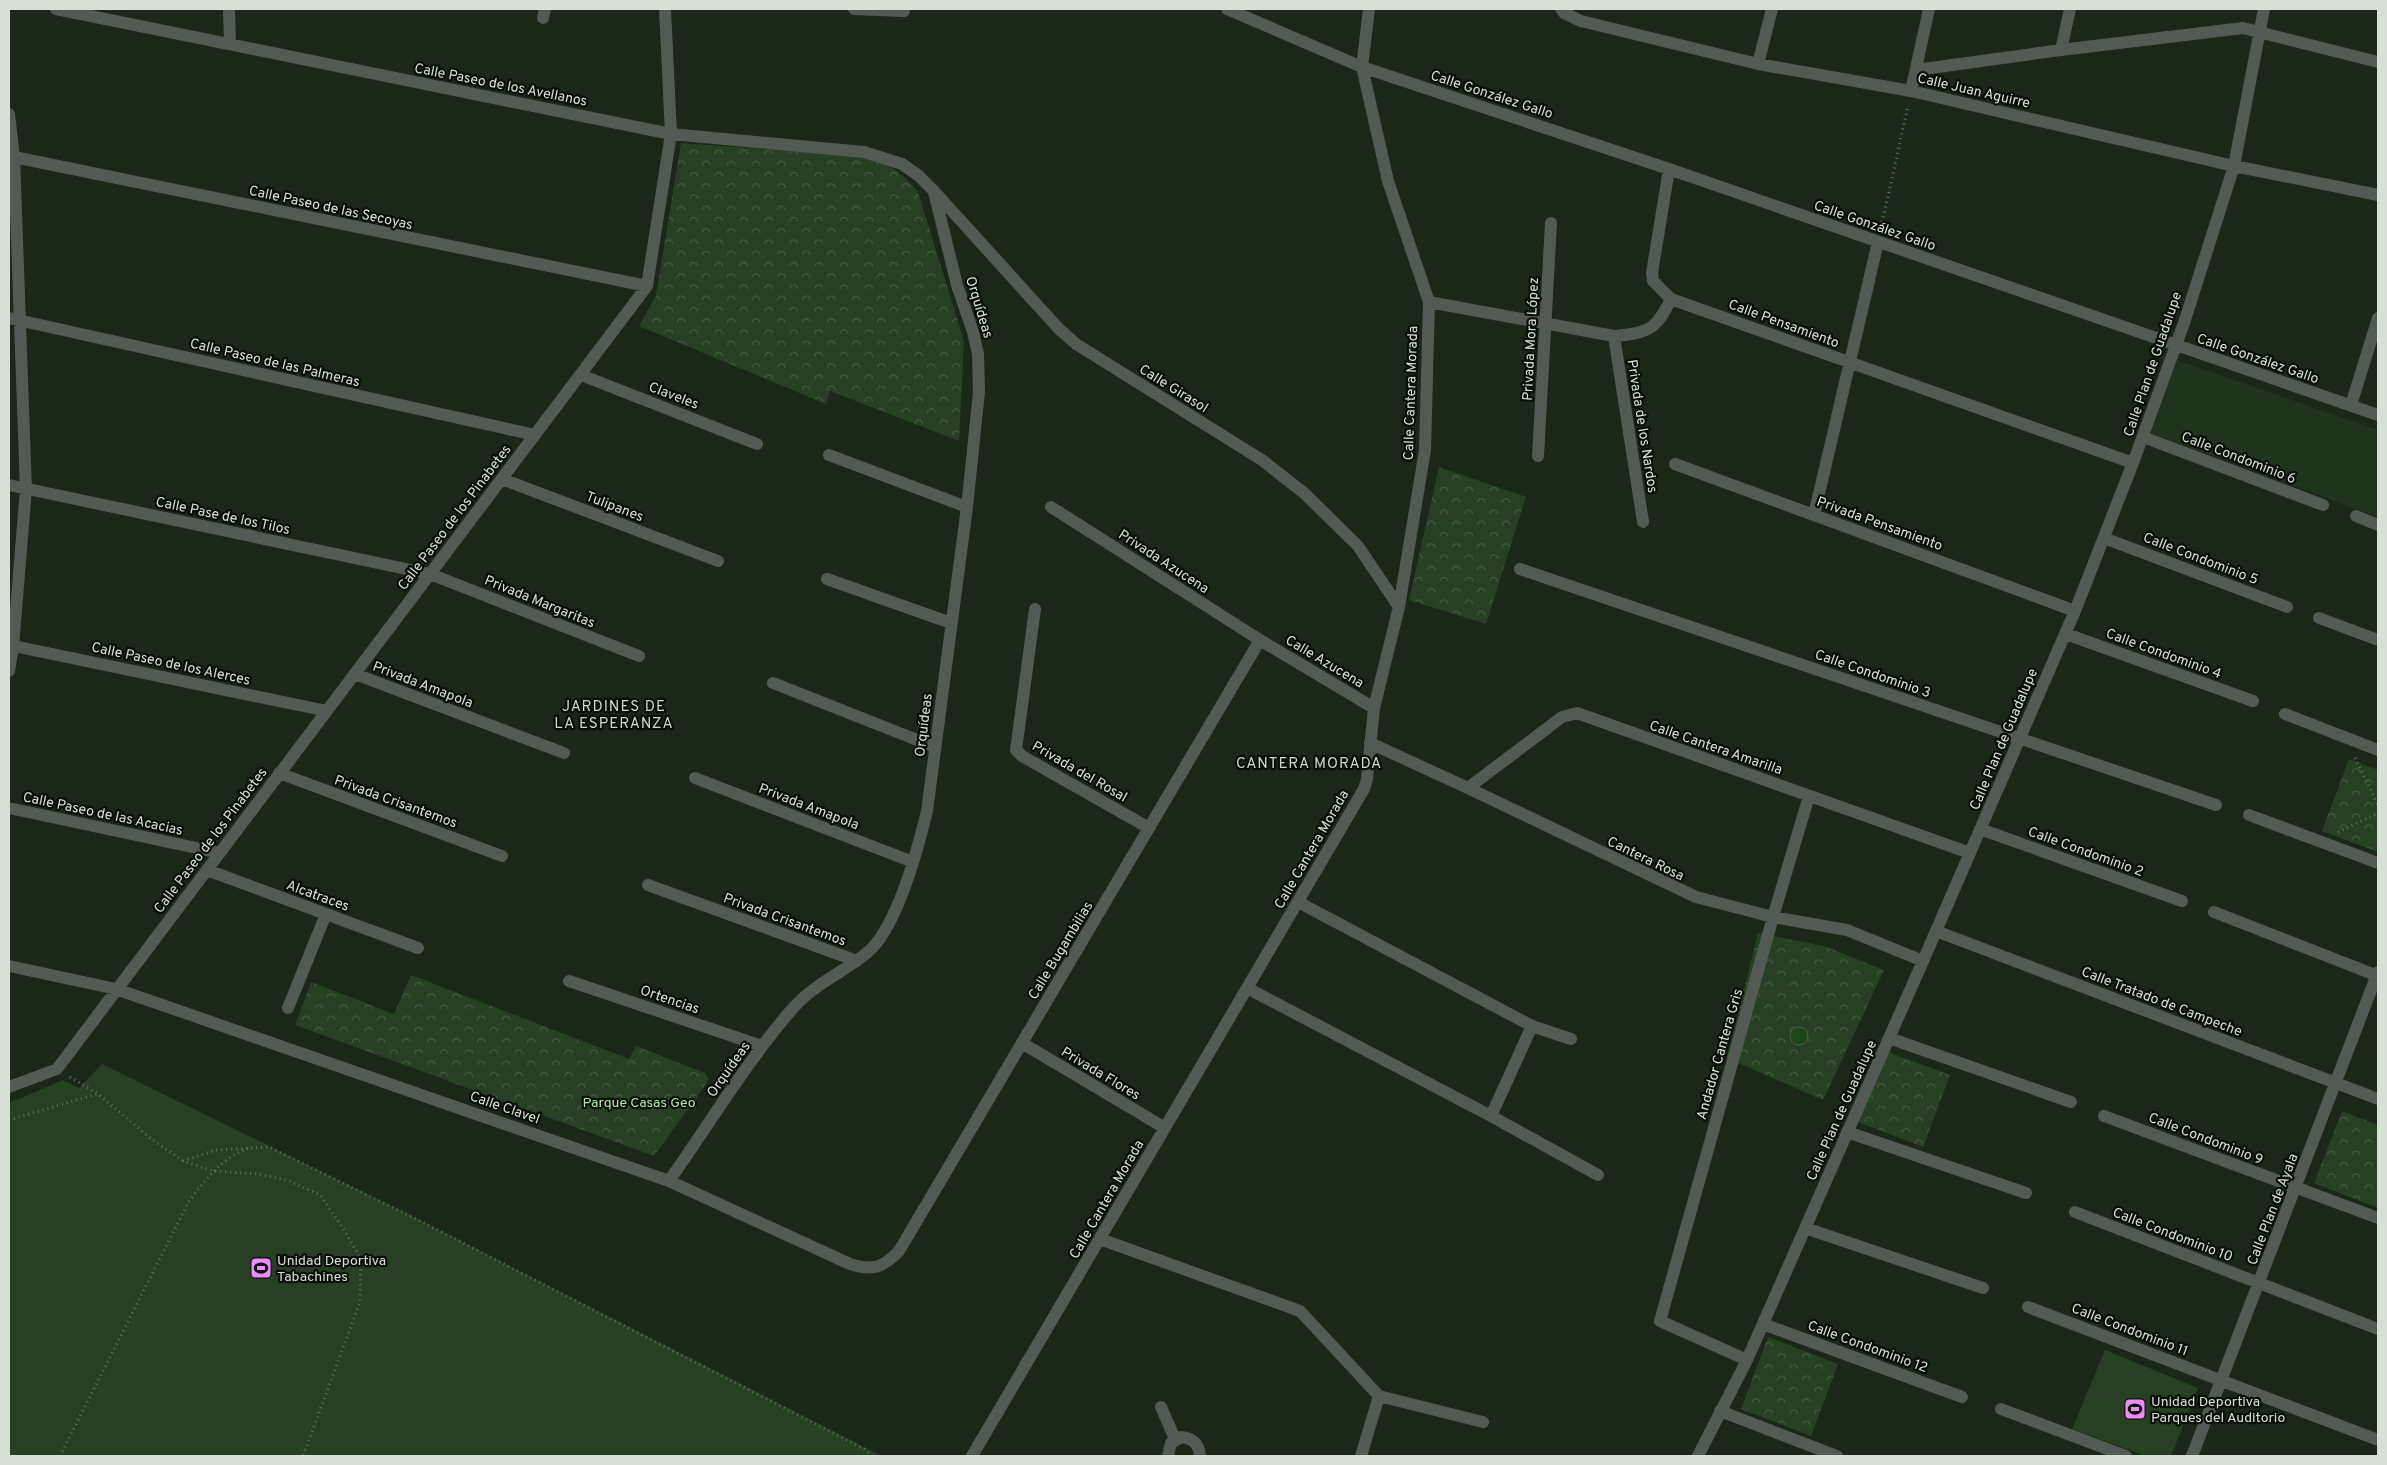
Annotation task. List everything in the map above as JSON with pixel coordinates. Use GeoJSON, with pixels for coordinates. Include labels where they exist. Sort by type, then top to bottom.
{"type":"FeatureCollection","features":[{"type":"Feature","properties":{"kind":"street","name":"Calle Paseo de los Avellanos"},"geometry":{"type":"LineString","coordinates":[[56,9],[671,134],[864,152],[902,164],[919,176],[933,190]]}},
{"type":"Feature","properties":{"kind":"street"},"geometry":{"type":"LineString","coordinates":[[229,9],[230,44]]}},
{"type":"Feature","properties":{"kind":"street","name":"Calle Paseo de los Pinabetes"},"geometry":{"type":"LineString","coordinates":[[56,1068],[648,286],[671,134],[665,9]]}},
{"type":"Feature","properties":{"kind":"street"},"geometry":{"type":"LineString","coordinates":[[854,9],[904,11]]}},
{"type":"Feature","properties":{"kind":"street","name":"Calle González Gallo"},"geometry":{"type":"LineString","coordinates":[[1227,9],[1362,67],[1669,170],[2378,415]]}},
{"type":"Feature","properties":{"kind":"street","name":"Calle Cantera Morada"},"geometry":{"type":"LineString","coordinates":[[972,1456],[1364,789],[1367,779],[1374,708],[1399,607],[1425,450],[1429,302],[1388,181],[1362,67],[1369,9]]}},
{"type":"Feature","properties":{"kind":"street"},"geometry":{"type":"LineString","coordinates":[[1758,64],[1772,9]]}},
{"type":"Feature","properties":{"kind":"street"},"geometry":{"type":"LineString","coordinates":[[1911,91],[1929,9]]}},
{"type":"Feature","properties":{"kind":"street"},"geometry":{"type":"LineString","coordinates":[[2061,50],[2070,9]]}},
{"type":"Feature","properties":{"kind":"street","name":"Calle Plan de Guadalupe"},"geometry":{"type":"LineString","coordinates":[[1698,1456],[1747,1360],[2076,611],[2176,346],[2234,166],[2264,9]]}},
{"type":"Feature","properties":{"kind":"street","name":"Calle Juan Aguirre"},"geometry":{"type":"LineString","coordinates":[[1562,11],[1605,28],[1758,64],[1911,91],[2234,166],[2378,195]]}},
{"type":"Feature","properties":{"kind":"street"},"geometry":{"type":"LineString","coordinates":[[1916,70],[2243,28],[2378,62]]}},
{"type":"Feature","properties":{"kind":"street"},"geometry":{"type":"LineString","coordinates":[[9,114],[14,319],[26,488],[9,671]]}},
{"type":"Feature","properties":{"kind":"street","name":"Calle Paseo de las Secoyas"},"geometry":{"type":"LineString","coordinates":[[11,157],[648,286]]}},
{"type":"Feature","properties":{"kind":"street"},"geometry":{"type":"LineString","coordinates":[[1429,302],[1614,336],[1642,331],[1654,326],[1660,322],[1672,299],[1653,282],[1652,273],[1669,170]]}},
{"type":"Feature","properties":{"kind":"street","name":"Orquídeas"},"geometry":{"type":"LineString","coordinates":[[669,1181],[762,1046],[793,1008],[814,987],[856,960],[876,944],[890,922],[912,862],[927,811],[967,508],[979,392],[978,354],[974,332],[957,285],[933,190]]}},
{"type":"Feature","properties":{"kind":"street","name":"Calle Girasol"},"geometry":{"type":"LineString","coordinates":[[933,190],[1059,329],[1076,344],[1262,460],[1304,492],[1358,546],[1399,607]]}},
{"type":"Feature","properties":{"kind":"street","name":"Privada Mora López"},"geometry":{"type":"LineString","coordinates":[[1538,456],[1551,223]]}},
{"type":"Feature","properties":{"kind":"street"},"geometry":{"type":"LineString","coordinates":[[1814,515],[1878,242]]}},
{"type":"Feature","properties":{"kind":"street","name":"Calle Pensamiento"},"geometry":{"type":"LineString","coordinates":[[1672,299],[2133,463]]}},
{"type":"Feature","properties":{"kind":"street"},"geometry":{"type":"LineString","coordinates":[[2351,406],[2378,318]]}},
{"type":"Feature","properties":{"kind":"street","name":"Calle Paseo de las Palmeras"},"geometry":{"type":"LineString","coordinates":[[14,319],[535,435]]}},
{"type":"Feature","properties":{"kind":"street","name":"Privada de los Nardos"},"geometry":{"type":"LineString","coordinates":[[1614,336],[1643,522]]}},
{"type":"Feature","properties":{"kind":"street","name":"Claveles"},"geometry":{"type":"LineString","coordinates":[[581,375],[757,444]]}},
{"type":"Feature","properties":{"kind":"street","name":"Calle Condominio 6"},"geometry":{"type":"LineString","coordinates":[[2143,437],[2323,504]]}},
{"type":"Feature","properties":{"kind":"street"},"geometry":{"type":"LineString","coordinates":[[829,455],[967,508]]}},
{"type":"Feature","properties":{"kind":"street","name":"Privada Pensamiento"},"geometry":{"type":"LineString","coordinates":[[1675,464],[2076,611]]}},
{"type":"Feature","properties":{"kind":"street","name":"Tulipanes"},"geometry":{"type":"LineString","coordinates":[[502,479],[718,561]]}},
{"type":"Feature","properties":{"kind":"street","name":"Calle Pase de los Tilos"},"geometry":{"type":"LineString","coordinates":[[9,485],[430,574]]}},
{"type":"Feature","properties":{"kind":"street","name":"Privada Azucena"},"geometry":{"type":"LineString","coordinates":[[1051,507],[1260,640]]}},
{"type":"Feature","properties":{"kind":"street"},"geometry":{"type":"LineString","coordinates":[[2356,516],[2378,525]]}},
{"type":"Feature","properties":{"kind":"street","name":"Calle Condominio 5"},"geometry":{"type":"LineString","coordinates":[[2104,538],[2286,607]]}},
{"type":"Feature","properties":{"kind":"street","name":"Calle Condominio 3"},"geometry":{"type":"LineString","coordinates":[[1520,570],[2216,805]]}},
{"type":"Feature","properties":{"kind":"street","name":"Privada Margaritas"},"geometry":{"type":"LineString","coordinates":[[430,574],[639,656]]}},
{"type":"Feature","properties":{"kind":"street"},"geometry":{"type":"LineString","coordinates":[[827,579],[951,623]]}},
{"type":"Feature","properties":{"kind":"street","name":"Privada del Rosal"},"geometry":{"type":"LineString","coordinates":[[1035,608],[1016,750],[1022,756],[1150,828]]}},
{"type":"Feature","properties":{"kind":"street"},"geometry":{"type":"LineString","coordinates":[[2319,618],[2378,640]]}},
{"type":"Feature","properties":{"kind":"street","name":"Calle Condominio 4"},"geometry":{"type":"LineString","coordinates":[[2066,634],[2253,702]]}},
{"type":"Feature","properties":{"kind":"street","name":"Calle Azucena"},"geometry":{"type":"LineString","coordinates":[[1260,640],[1374,708]]}},
{"type":"Feature","properties":{"kind":"street","name":"Calle Bugambilias"},"geometry":{"type":"LineString","coordinates":[[878,1268],[889,1262],[899,1251],[1260,640]]}},
{"type":"Feature","properties":{"kind":"street","name":"Calle Paseo de los Alerces"},"geometry":{"type":"LineString","coordinates":[[11,646],[327,711]]}},
{"type":"Feature","properties":{"kind":"street","name":"Privada Amapola"},"geometry":{"type":"LineString","coordinates":[[355,674],[564,753]]}},
{"type":"Feature","properties":{"kind":"street"},"geometry":{"type":"LineString","coordinates":[[773,683],[935,747]]}},
{"type":"Feature","properties":{"kind":"street","name":"Calle Cantera Amarilla"},"geometry":{"type":"LineString","coordinates":[[1468,788],[1562,717],[1577,713],[1970,853]]}},
{"type":"Feature","properties":{"kind":"street"},"geometry":{"type":"LineString","coordinates":[[2285,714],[2378,750]]}},
{"type":"Feature","properties":{"kind":"street","name":"Cantera Rosa"},"geometry":{"type":"LineString","coordinates":[[1370,743],[1468,788],[1680,891],[1713,903],[1847,930],[1923,961]]}},
{"type":"Feature","properties":{"kind":"street","name":"Privada Crisantemos"},"geometry":{"type":"LineString","coordinates":[[280,774],[502,856]]}},
{"type":"Feature","properties":{"kind":"street","name":"Privada Amapola"},"geometry":{"type":"LineString","coordinates":[[695,778],[912,862]]}},
{"type":"Feature","properties":{"kind":"street","name":"Andador Cantera Gris"},"geometry":{"type":"LineString","coordinates":[[1747,1360],[1660,1320],[1773,916],[1809,796]]}},
{"type":"Feature","properties":{"kind":"street","name":"Calle Paseo de las Acacias"},"geometry":{"type":"LineString","coordinates":[[9,808],[220,853]]}},
{"type":"Feature","properties":{"kind":"street"},"geometry":{"type":"LineString","coordinates":[[2249,815],[2378,863]]}},
{"type":"Feature","properties":{"kind":"street","name":"Calle Condominio 2"},"geometry":{"type":"LineString","coordinates":[[1980,829],[2182,901]]}},
{"type":"Feature","properties":{"kind":"street","name":"Alcatraces"},"geometry":{"type":"LineString","coordinates":[[206,870],[418,948]]}},
{"type":"Feature","properties":{"kind":"street","name":"Privada Crisantemos"},"geometry":{"type":"LineString","coordinates":[[648,885],[856,960]]}},
{"type":"Feature","properties":{"kind":"street"},"geometry":{"type":"LineString","coordinates":[[1298,902],[1532,1026],[1571,1039]]}},
{"type":"Feature","properties":{"kind":"street"},"geometry":{"type":"LineString","coordinates":[[2214,912],[2378,974]]}},
{"type":"Feature","properties":{"kind":"street"},"geometry":{"type":"LineString","coordinates":[[288,1008],[326,914]]}},
{"type":"Feature","properties":{"kind":"street","name":"Calle Tratado de Campeche"},"geometry":{"type":"LineString","coordinates":[[1936,931],[2378,1099]]}},
{"type":"Feature","properties":{"kind":"street","name":"Calle Clavel"},"geometry":{"type":"LineString","coordinates":[[9,966],[116,989],[669,1181],[850,1264],[863,1268],[878,1268]]}},
{"type":"Feature","properties":{"kind":"street","name":"Calle Plan de Ayala"},"geometry":{"type":"LineString","coordinates":[[2192,1456],[2378,974]]}},
{"type":"Feature","properties":{"kind":"street","name":"Ortencias"},"geometry":{"type":"LineString","coordinates":[[569,981],[762,1046]]}},
{"type":"Feature","properties":{"kind":"street"},"geometry":{"type":"LineString","coordinates":[[1247,988],[1491,1116],[1598,1175]]}},
{"type":"Feature","properties":{"kind":"street"},"geometry":{"type":"LineString","coordinates":[[1491,1116],[1532,1026]]}},
{"type":"Feature","properties":{"kind":"street"},"geometry":{"type":"LineString","coordinates":[[1889,1038],[2071,1102]]}},
{"type":"Feature","properties":{"kind":"street","name":"Privada Flores"},"geometry":{"type":"LineString","coordinates":[[1022,1044],[1165,1128]]}},
{"type":"Feature","properties":{"kind":"street"},"geometry":{"type":"LineString","coordinates":[[9,1086],[56,1068]]}},
{"type":"Feature","properties":{"kind":"street","name":"Calle Condominio 9"},"geometry":{"type":"LineString","coordinates":[[2104,1116],[2297,1188]]}},
{"type":"Feature","properties":{"kind":"street"},"geometry":{"type":"LineString","coordinates":[[1847,1132],[2026,1193]]}},
{"type":"Feature","properties":{"kind":"street"},"geometry":{"type":"LineString","coordinates":[[2297,1188],[2378,1218]]}},
{"type":"Feature","properties":{"kind":"street","name":"Calle Condominio 10"},"geometry":{"type":"LineString","coordinates":[[2075,1212],[2260,1283]]}},
{"type":"Feature","properties":{"kind":"street"},"geometry":{"type":"LineString","coordinates":[[1805,1228],[1983,1288]]}},
{"type":"Feature","properties":{"kind":"street"},"geometry":{"type":"LineString","coordinates":[[1100,1239],[1300,1311],[1379,1396],[1483,1422]]}},
{"type":"Feature","properties":{"kind":"street"},"geometry":{"type":"LineString","coordinates":[[2260,1283],[2378,1329]]}},
{"type":"Feature","properties":{"kind":"street","name":"Calle Condominio 11"},"geometry":{"type":"LineString","coordinates":[[2028,1307],[2221,1380]]}},
{"type":"Feature","properties":{"kind":"street","name":"Calle Condominio 12"},"geometry":{"type":"LineString","coordinates":[[1763,1324],[1962,1396]]}},
{"type":"Feature","properties":{"kind":"street"},"geometry":{"type":"LineString","coordinates":[[2221,1380],[2378,1440]]}},
{"type":"Feature","properties":{"kind":"street"},"geometry":{"type":"LineString","coordinates":[[1361,1456],[1379,1396]]}},
{"type":"Feature","properties":{"kind":"street"},"geometry":{"type":"LineString","coordinates":[[1161,1407],[1175,1440]]}},
{"type":"Feature","properties":{"kind":"street"},"geometry":{"type":"LineString","coordinates":[[2001,1409],[2126,1456]]}},
{"type":"Feature","properties":{"kind":"street"},"geometry":{"type":"LineString","coordinates":[[1720,1411],[1837,1456]]}},
{"type":"Feature","properties":{"kind":"street"},"geometry":{"type":"LineString","coordinates":[[1168,1456],[1168,1449],[1175,1440],[1181,1437],[1193,1440],[1198,1445],[1200,1456]]}},
{"type":"Feature","properties":{"kind":"path"},"geometry":{"type":"LineString","coordinates":[[1878,242],[1911,91]]}},
{"type":"Feature","properties":{"kind":"path"},"geometry":{"type":"LineString","coordinates":[[2344,737],[2378,805]]}},
{"type":"Feature","properties":{"kind":"path"},"geometry":{"type":"LineString","coordinates":[[2319,841],[2378,813]]}},
{"type":"Feature","properties":{"kind":"path"},"geometry":{"type":"LineString","coordinates":[[56,1068],[98,1094],[150,1138],[183,1161],[212,1171],[259,1174],[289,1181],[320,1195],[361,1259],[360,1302],[303,1456]]}},
{"type":"Feature","properties":{"kind":"path"},"geometry":{"type":"LineString","coordinates":[[9,1120],[98,1094]]}},
{"type":"Feature","properties":{"kind":"path"},"geometry":{"type":"LineString","coordinates":[[183,1161],[216,1150],[254,1146],[269,1147],[299,1160],[866,1450],[872,1456]]}},
{"type":"Feature","properties":{"kind":"path"},"geometry":{"type":"LineString","coordinates":[[60,1456],[188,1203],[212,1171],[235,1153],[254,1146]]}},
{"type":"Feature","properties":{"kind":"shaded area"},"geometry":{"type":"Polygon","coordinates":[[[2177,360],[2378,430],[2378,517],[2151,433],[2177,360]]]}},
{"type":"Feature","properties":{"kind":"green space"},"geometry":{"type":"Polygon","coordinates":[[[681,143],[867,157],[890,166],[912,185],[918,192],[964,341],[959,441],[830,391],[826,404],[639,326],[656,296],[681,143]]]}},
{"type":"Feature","properties":{"kind":"green space"},"geometry":{"type":"Polygon","coordinates":[[[1439,467],[1526,497],[1486,624],[1409,600],[1439,467]]]}},
{"type":"Feature","properties":{"kind":"green space"},"geometry":{"type":"Polygon","coordinates":[[[2349,759],[2378,770],[2378,852],[2322,831],[2349,759]]]}},
{"type":"Feature","properties":{"kind":"green space"},"geometry":{"type":"Polygon","coordinates":[[[1758,933],[1824,946],[1884,970],[1823,1100],[1727,1058],[1758,933]]]}},
{"type":"Feature","properties":{"kind":"green space","name":"Parque Casas Geo"},"geometry":{"type":"Polygon","coordinates":[[[411,975],[629,1059],[636,1046],[705,1073],[709,1080],[654,1156],[295,1025],[311,982],[394,1014],[411,975]]]}},
{"type":"Feature","properties":{"kind":"green space"},"geometry":{"type":"Polygon","coordinates":[[[1888,1052],[1950,1075],[1923,1147],[1858,1122],[1888,1052]]]}},
{"type":"Feature","properties":{"kind":"green space","name":"Unidad Deportiva Tabachines"},"geometry":{"type":"Polygon","coordinates":[[[102,1064],[404,1212],[882,1456],[9,1456],[9,1103],[63,1080],[79,1088],[102,1064]]]}},
{"type":"Feature","properties":{"kind":"green space"},"geometry":{"type":"Polygon","coordinates":[[[2342,1111],[2378,1125],[2378,1208],[2314,1183],[2342,1111]]]}},
{"type":"Feature","properties":{"kind":"green space"},"geometry":{"type":"Polygon","coordinates":[[[1768,1337],[1838,1364],[1811,1436],[1741,1409],[1768,1337]]]}},
{"type":"Feature","properties":{"kind":"green space","name":"Unidad Deportiva Parques del Auditorio"},"geometry":{"type":"Polygon","coordinates":[[[2105,1350],[2198,1388],[2171,1456],[2146,1456],[2072,1429],[2105,1350]]]}},
{"type":"Feature","properties":{"kind":"building"},"geometry":{"type":"Polygon","coordinates":[[[1799,1027],[1805,1030],[1808,1036],[1805,1042],[1799,1045],[1793,1042],[1790,1036],[1793,1030],[1799,1027]]]}},
{"type":"Feature","properties":{"kind":"place","name":"Unidad Deportiva Tabachines"},"geometry":{"type":"Point","coordinates":[261,1268]}},
{"type":"Feature","properties":{"kind":"place","name":"Unidad Deportiva Parques del Auditorio"},"geometry":{"type":"Point","coordinates":[2135,1409]}},
{"type":"Feature","properties":{"kind":"district","name":"JARDINES DE LA ESPERANZA"},"geometry":{"type":"Point","coordinates":[614,714]}},
{"type":"Feature","properties":{"kind":"district","name":"CANTERA MORADA"},"geometry":{"type":"Point","coordinates":[1309,763]}}]}
